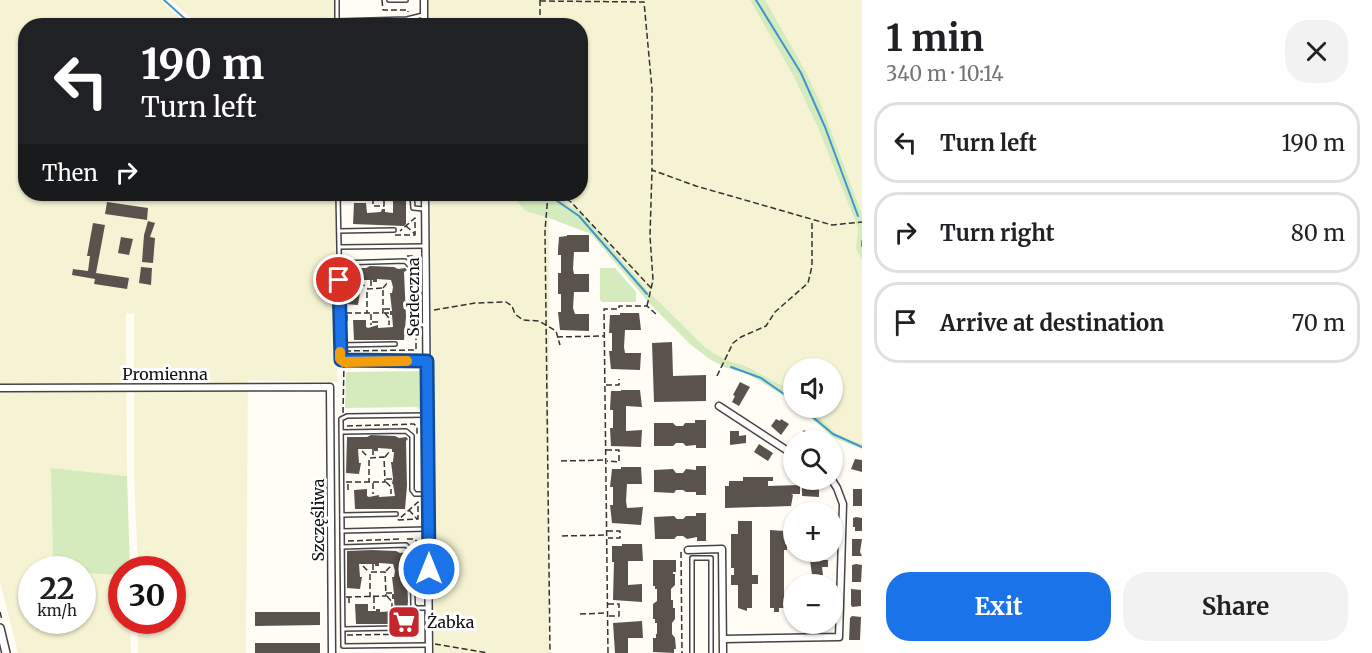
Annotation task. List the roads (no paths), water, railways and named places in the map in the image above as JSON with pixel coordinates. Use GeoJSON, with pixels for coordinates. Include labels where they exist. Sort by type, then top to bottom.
{"type":"FeatureCollection","features":[{"type":"Feature","properties":{"kind":"street"},"geometry":{"type":"LineString","coordinates":[[424,0],[424,15]]}},
{"type":"Feature","properties":{"kind":"street","name":"Serdeczna"},"geometry":{"type":"LineString","coordinates":[[425,201],[429,653]]}},
{"type":"Feature","properties":{"kind":"street","name":"Promienna"},"geometry":{"type":"LineString","coordinates":[[0,388],[330,387]]}},
{"type":"Feature","properties":{"kind":"street","name":"Szczęśliwa"},"geometry":{"type":"LineString","coordinates":[[330,387],[332,653]]}},
{"type":"Feature","properties":{"kind":"street"},"geometry":{"type":"LineString","coordinates":[[719,406],[783,448]]}},
{"type":"Feature","properties":{"kind":"street"},"geometry":{"type":"LineString","coordinates":[[724,639],[839,637],[843,504],[838,490]]}},
{"type":"Feature","properties":{"kind":"street"},"geometry":{"type":"LineString","coordinates":[[684,551],[722,549],[723,653]]}},
{"type":"Feature","properties":{"kind":"street"},"geometry":{"type":"LineString","coordinates":[[0,628],[6,653]]}},
{"type":"Feature","properties":{"kind":"lane"},"geometry":{"type":"LineString","coordinates":[[337,0],[337,18]]}},
{"type":"Feature","properties":{"kind":"lane"},"geometry":{"type":"LineString","coordinates":[[389,0],[406,0]]}},
{"type":"Feature","properties":{"kind":"lane"},"geometry":{"type":"LineString","coordinates":[[410,18],[424,15]]}},
{"type":"Feature","properties":{"kind":"lane"},"geometry":{"type":"LineString","coordinates":[[338,201],[340,358],[344,362],[427,361]]}},
{"type":"Feature","properties":{"kind":"lane"},"geometry":{"type":"LineString","coordinates":[[412,201],[413,208],[426,209]]}},
{"type":"Feature","properties":{"kind":"lane"},"geometry":{"type":"LineString","coordinates":[[339,231],[394,230]]}},
{"type":"Feature","properties":{"kind":"lane"},"geometry":{"type":"LineString","coordinates":[[339,247],[426,246]]}},
{"type":"Feature","properties":{"kind":"lane"},"geometry":{"type":"LineString","coordinates":[[339,262],[405,261],[411,267],[412,321],[416,325],[427,324]]}},
{"type":"Feature","properties":{"kind":"lane"},"geometry":{"type":"LineString","coordinates":[[339,345],[395,344]]}},
{"type":"Feature","properties":{"kind":"lane"},"geometry":{"type":"LineString","coordinates":[[343,653],[343,417],[427,415]]}},
{"type":"Feature","properties":{"kind":"lane"},"geometry":{"type":"LineString","coordinates":[[342,432],[406,431],[412,436],[412,490],[418,494],[428,494]]}},
{"type":"Feature","properties":{"kind":"lane"},"geometry":{"type":"LineString","coordinates":[[342,515],[396,514]]}},
{"type":"Feature","properties":{"kind":"lane"},"geometry":{"type":"LineString","coordinates":[[342,531],[428,530]]}},
{"type":"Feature","properties":{"kind":"lane"},"geometry":{"type":"LineString","coordinates":[[342,547],[406,545],[412,551],[413,605],[418,609],[429,608]]}},
{"type":"Feature","properties":{"kind":"lane"},"geometry":{"type":"LineString","coordinates":[[692,653],[692,558],[711,558],[711,653]]}},
{"type":"Feature","properties":{"kind":"lane"},"geometry":{"type":"LineString","coordinates":[[343,629],[396,628]]}},
{"type":"Feature","properties":{"kind":"lane"},"geometry":{"type":"LineString","coordinates":[[343,646],[429,645]]}},
{"type":"Feature","properties":{"kind":"waterway"},"geometry":{"type":"LineString","coordinates":[[164,0],[184,18]]}},
{"type":"Feature","properties":{"kind":"waterway"},"geometry":{"type":"LineString","coordinates":[[756,0],[801,73],[825,127],[858,216]]}},
{"type":"Feature","properties":{"kind":"waterway"},"geometry":{"type":"LineString","coordinates":[[557,201],[579,216],[647,294]]}},
{"type":"Feature","properties":{"kind":"waterway"},"geometry":{"type":"LineString","coordinates":[[862,241],[862,246]]}},
{"type":"Feature","properties":{"kind":"waterway"},"geometry":{"type":"LineString","coordinates":[[731,367],[761,378],[783,393]]}},
{"type":"Feature","properties":{"kind":"waterway"},"geometry":{"type":"LineString","coordinates":[[814,418],[833,434],[862,447]]}},
{"type":"Feature","properties":{"kind":"place","name":"Żabka"},"geometry":{"type":"Point","coordinates":[404,622]}}]}
